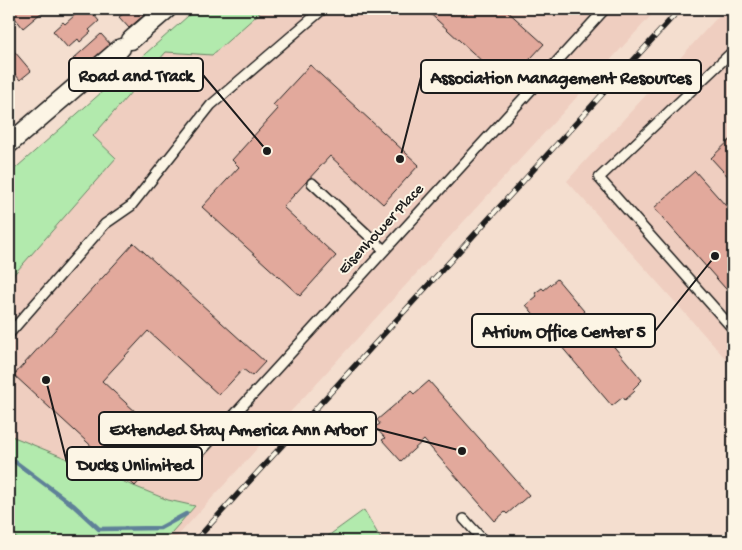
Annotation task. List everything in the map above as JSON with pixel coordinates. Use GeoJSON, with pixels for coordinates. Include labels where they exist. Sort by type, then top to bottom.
{"type":"FeatureCollection","features":[{"type":"Feature","properties":{"kind":"street"},"geometry":{"type":"LineString","coordinates":[[9,144],[167,9]]}},
{"type":"Feature","properties":{"kind":"lane"},"geometry":{"type":"LineString","coordinates":[[9,334],[105,224],[131,206],[211,105],[323,9]]}},
{"type":"Feature","properties":{"kind":"lane","name":"Eisenhower Place"},"geometry":{"type":"LineString","coordinates":[[182,472],[605,9]]}},
{"type":"Feature","properties":{"kind":"lane"},"geometry":{"type":"LineString","coordinates":[[733,51],[599,178],[733,329]]}},
{"type":"Feature","properties":{"kind":"lane"},"geometry":{"type":"LineString","coordinates":[[312,183],[384,250]]}},
{"type":"Feature","properties":{"kind":"lane"},"geometry":{"type":"LineString","coordinates":[[464,519],[484,541]]}},
{"type":"Feature","properties":{"kind":"shaded area"},"geometry":{"type":"Polygon","coordinates":[[[205,9],[657,9],[173,541],[9,541],[9,173],[205,9]]]}},
{"type":"Feature","properties":{"kind":"shaded area"},"geometry":{"type":"Polygon","coordinates":[[[725,9],[733,9],[733,367],[567,181],[725,9]]]}},
{"type":"Feature","properties":{"kind":"green space"},"geometry":{"type":"Polygon","coordinates":[[[196,9],[264,9],[212,55],[166,52],[93,136],[116,158],[9,280],[9,174],[196,9]]]}},
{"type":"Feature","properties":{"kind":"green space"},"geometry":{"type":"Polygon","coordinates":[[[9,435],[168,500],[195,506],[164,541],[20,541],[9,532],[9,435]]]}},
{"type":"Feature","properties":{"kind":"green space"},"geometry":{"type":"Polygon","coordinates":[[[364,510],[382,541],[339,541],[328,536],[364,510]]]}},
{"type":"Feature","properties":{"kind":"building"},"geometry":{"type":"Polygon","coordinates":[[[9,9],[37,9],[41,13],[23,28],[15,18],[13,19],[9,15],[9,9]]]}},
{"type":"Feature","properties":{"kind":"building"},"geometry":{"type":"Polygon","coordinates":[[[78,9],[89,9],[99,21],[80,42],[78,39],[68,48],[53,31],[63,22],[65,24],[75,15],[73,13],[78,9]]]}},
{"type":"Feature","properties":{"kind":"building"},"geometry":{"type":"Polygon","coordinates":[[[129,9],[151,9],[129,28],[119,17],[129,9]]]}},
{"type":"Feature","properties":{"kind":"building"},"geometry":{"type":"Polygon","coordinates":[[[425,9],[505,9],[544,44],[507,84],[425,9]]]}},
{"type":"Feature","properties":{"kind":"building"},"geometry":{"type":"Polygon","coordinates":[[[101,34],[111,45],[83,70],[73,59],[101,34]]]}},
{"type":"Feature","properties":{"kind":"building"},"geometry":{"type":"Polygon","coordinates":[[[9,45],[31,71],[20,80],[9,67],[9,45]]]}},
{"type":"Feature","properties":{"kind":"building"},"geometry":{"type":"Polygon","coordinates":[[[310,65],[419,165],[383,204],[330,156],[283,207],[336,256],[300,296],[202,207],[239,167],[232,160],[278,109],[273,105],[310,65]]]}},
{"type":"Feature","properties":{"kind":"building"},"geometry":{"type":"Polygon","coordinates":[[[733,137],[733,182],[711,158],[733,137]]]}},
{"type":"Feature","properties":{"kind":"building"},"geometry":{"type":"Polygon","coordinates":[[[695,171],[733,214],[733,297],[654,208],[695,171]]]}},
{"type":"Feature","properties":{"kind":"building"},"geometry":{"type":"Polygon","coordinates":[[[134,243],[265,362],[252,376],[243,369],[219,395],[148,331],[102,381],[172,445],[135,486],[14,375],[134,243]]]}},
{"type":"Feature","properties":{"kind":"building"},"geometry":{"type":"Polygon","coordinates":[[[557,279],[642,380],[633,389],[635,391],[625,400],[623,397],[612,406],[526,305],[537,296],[535,293],[542,288],[544,290],[557,279]]]}},
{"type":"Feature","properties":{"kind":"building"},"geometry":{"type":"Polygon","coordinates":[[[429,381],[529,495],[507,514],[505,512],[495,521],[424,440],[401,461],[382,440],[385,438],[375,427],[380,424],[377,420],[411,391],[414,394],[429,381]]]}},
{"type":"Feature","properties":{"kind":"waterway"},"geometry":{"type":"LineString","coordinates":[[9,461],[14,461],[73,505],[99,529],[160,528],[186,514]]}},
{"type":"Feature","properties":{"kind":"railway"},"geometry":{"type":"LineString","coordinates":[[195,541],[680,9]]}},
{"type":"Feature","properties":{"kind":"place","name":"Road and Track"},"geometry":{"type":"Point","coordinates":[267,151]}},
{"type":"Feature","properties":{"kind":"place","name":"Association Management Resources"},"geometry":{"type":"Point","coordinates":[400,159]}},
{"type":"Feature","properties":{"kind":"place","name":"Atrium Office Center 5"},"geometry":{"type":"Point","coordinates":[715,256]}},
{"type":"Feature","properties":{"kind":"place","name":"Ducks Unlimited"},"geometry":{"type":"Point","coordinates":[46,380]}},
{"type":"Feature","properties":{"kind":"place","name":"Extended Stay America Ann Arbor"},"geometry":{"type":"Point","coordinates":[462,451]}}]}
